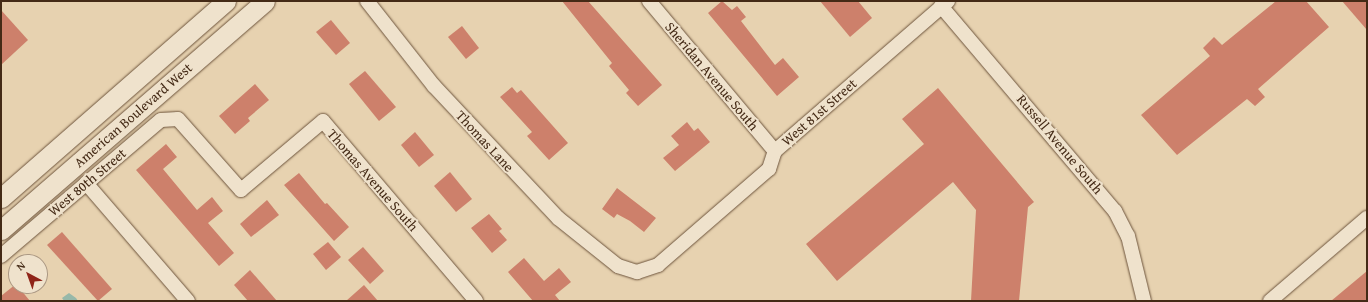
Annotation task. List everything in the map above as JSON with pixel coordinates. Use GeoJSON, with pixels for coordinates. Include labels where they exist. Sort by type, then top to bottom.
{"type":"FeatureCollection","features":[{"type":"Feature","properties":{"kind":"main road","name":"American Boulevard West"},"geometry":{"type":"LineString","coordinates":[[1,198],[226,1]]}},
{"type":"Feature","properties":{"kind":"main road","name":"American Boulevard West"},"geometry":{"type":"LineString","coordinates":[[1,230],[265,1]]}},
{"type":"Feature","properties":{"kind":"main road"},"geometry":{"type":"LineString","coordinates":[[149,68],[166,87]]}},
{"type":"Feature","properties":{"kind":"street","name":"Thomas Lane"},"geometry":{"type":"LineString","coordinates":[[367,1],[434,86],[537,196],[558,218],[618,266]]}},
{"type":"Feature","properties":{"kind":"street","name":"Sheridan Avenue South"},"geometry":{"type":"LineString","coordinates":[[649,1],[775,151]]}},
{"type":"Feature","properties":{"kind":"street","name":"West 81st Street"},"geometry":{"type":"LineString","coordinates":[[618,266],[637,272],[658,265],[769,169],[775,151],[938,5]]}},
{"type":"Feature","properties":{"kind":"street","name":"Russell Avenue South"},"geometry":{"type":"LineString","coordinates":[[938,5],[1115,210],[1128,236],[1144,301]]}},
{"type":"Feature","properties":{"kind":"street","name":"West 80th Street"},"geometry":{"type":"LineString","coordinates":[[1,256],[162,120],[178,119]]}},
{"type":"Feature","properties":{"kind":"street","name":"Thomas Avenue South"},"geometry":{"type":"LineString","coordinates":[[178,119],[241,190],[323,121],[476,301]]}},
{"type":"Feature","properties":{"kind":"street"},"geometry":{"type":"LineString","coordinates":[[86,183],[188,301]]}},
{"type":"Feature","properties":{"kind":"street"},"geometry":{"type":"LineString","coordinates":[[1270,301],[1367,218]]}},
{"type":"Feature","properties":{"kind":"shaded area"},"geometry":{"type":"Polygon","coordinates":[[[69,293],[78,301],[64,301],[62,298],[69,293]]]}},
{"type":"Feature","properties":{"kind":"building"},"geometry":{"type":"Polygon","coordinates":[[[562,1],[588,1],[662,85],[638,106],[626,93],[629,90],[609,66],[612,63],[562,1]]]}},
{"type":"Feature","properties":{"kind":"building"},"geometry":{"type":"Polygon","coordinates":[[[722,1],[732,10],[737,6],[746,17],[741,21],[775,65],[783,58],[799,77],[777,96],[708,13],[722,1]]]}},
{"type":"Feature","properties":{"kind":"building"},"geometry":{"type":"Polygon","coordinates":[[[820,1],[858,1],[872,18],[850,37],[820,1]]]}},
{"type":"Feature","properties":{"kind":"building"},"geometry":{"type":"Polygon","coordinates":[[[1276,1],[1306,1],[1329,27],[1258,89],[1265,97],[1255,106],[1247,99],[1177,155],[1141,115],[1210,56],[1203,48],[1214,37],[1222,45],[1276,1]]]}},
{"type":"Feature","properties":{"kind":"building"},"geometry":{"type":"Polygon","coordinates":[[[1342,1],[1367,1],[1367,30],[1342,1]]]}},
{"type":"Feature","properties":{"kind":"building"},"geometry":{"type":"Polygon","coordinates":[[[1,10],[28,40],[1,65],[1,10]]]}},
{"type":"Feature","properties":{"kind":"building"},"geometry":{"type":"Polygon","coordinates":[[[331,20],[350,43],[336,55],[316,32],[331,20]]]}},
{"type":"Feature","properties":{"kind":"building"},"geometry":{"type":"Polygon","coordinates":[[[462,26],[479,48],[466,59],[448,37],[462,26]]]}},
{"type":"Feature","properties":{"kind":"building"},"geometry":{"type":"Polygon","coordinates":[[[365,71],[396,107],[379,121],[349,84],[365,71]]]}},
{"type":"Feature","properties":{"kind":"building"},"geometry":{"type":"Polygon","coordinates":[[[255,84],[269,100],[248,118],[250,121],[235,134],[219,116],[255,84]]]}},
{"type":"Feature","properties":{"kind":"building"},"geometry":{"type":"Polygon","coordinates":[[[512,87],[517,93],[521,90],[568,143],[549,160],[527,136],[532,132],[500,97],[512,87]]]}},
{"type":"Feature","properties":{"kind":"building"},"geometry":{"type":"Polygon","coordinates":[[[938,88],[1034,202],[1028,207],[1019,301],[971,301],[976,210],[953,182],[837,281],[806,244],[924,144],[902,119],[938,88]]]}},
{"type":"Feature","properties":{"kind":"building"},"geometry":{"type":"Polygon","coordinates":[[[687,122],[694,131],[698,128],[710,142],[675,171],[663,158],[679,145],[671,136],[687,122]]]}},
{"type":"Feature","properties":{"kind":"building"},"geometry":{"type":"Polygon","coordinates":[[[415,132],[434,155],[419,167],[401,145],[415,132]]]}},
{"type":"Feature","properties":{"kind":"building"},"geometry":{"type":"Polygon","coordinates":[[[166,144],[177,157],[163,169],[197,210],[212,197],[223,211],[208,223],[234,253],[219,266],[136,170],[166,144]]]}},
{"type":"Feature","properties":{"kind":"building"},"geometry":{"type":"Polygon","coordinates":[[[450,172],[472,199],[456,212],[434,186],[450,172]]]}},
{"type":"Feature","properties":{"kind":"building"},"geometry":{"type":"Polygon","coordinates":[[[299,173],[325,204],[327,203],[349,227],[334,241],[284,185],[299,173]]]}},
{"type":"Feature","properties":{"kind":"building"},"geometry":{"type":"Polygon","coordinates":[[[617,188],[656,218],[644,232],[630,221],[617,214],[614,218],[602,209],[617,188]]]}},
{"type":"Feature","properties":{"kind":"building"},"geometry":{"type":"Polygon","coordinates":[[[267,200],[279,215],[251,237],[240,224],[267,200]]]}},
{"type":"Feature","properties":{"kind":"building"},"geometry":{"type":"Polygon","coordinates":[[[489,214],[502,229],[499,231],[507,240],[492,253],[471,228],[489,214]]]}},
{"type":"Feature","properties":{"kind":"building"},"geometry":{"type":"Polygon","coordinates":[[[62,232],[112,289],[98,301],[47,245],[62,232]]]}},
{"type":"Feature","properties":{"kind":"building"},"geometry":{"type":"Polygon","coordinates":[[[328,242],[341,257],[326,270],[313,254],[328,242]]]}},
{"type":"Feature","properties":{"kind":"building"},"geometry":{"type":"Polygon","coordinates":[[[363,247],[384,271],[370,284],[348,260],[363,247]]]}},
{"type":"Feature","properties":{"kind":"building"},"geometry":{"type":"Polygon","coordinates":[[[524,258],[544,281],[559,268],[571,282],[555,295],[560,301],[533,301],[508,272],[524,258]]]}},
{"type":"Feature","properties":{"kind":"building"},"geometry":{"type":"Polygon","coordinates":[[[250,270],[277,301],[248,301],[234,285],[250,270]]]}},
{"type":"Feature","properties":{"kind":"building"},"geometry":{"type":"Polygon","coordinates":[[[1367,271],[1367,301],[1331,301],[1367,271]]]}},
{"type":"Feature","properties":{"kind":"building"},"geometry":{"type":"Polygon","coordinates":[[[364,285],[378,301],[346,301],[364,285]]]}},
{"type":"Feature","properties":{"kind":"building"},"geometry":{"type":"Polygon","coordinates":[[[8,290],[8,294],[24,294],[30,301],[1,301],[1,296],[8,290]]]}}]}
